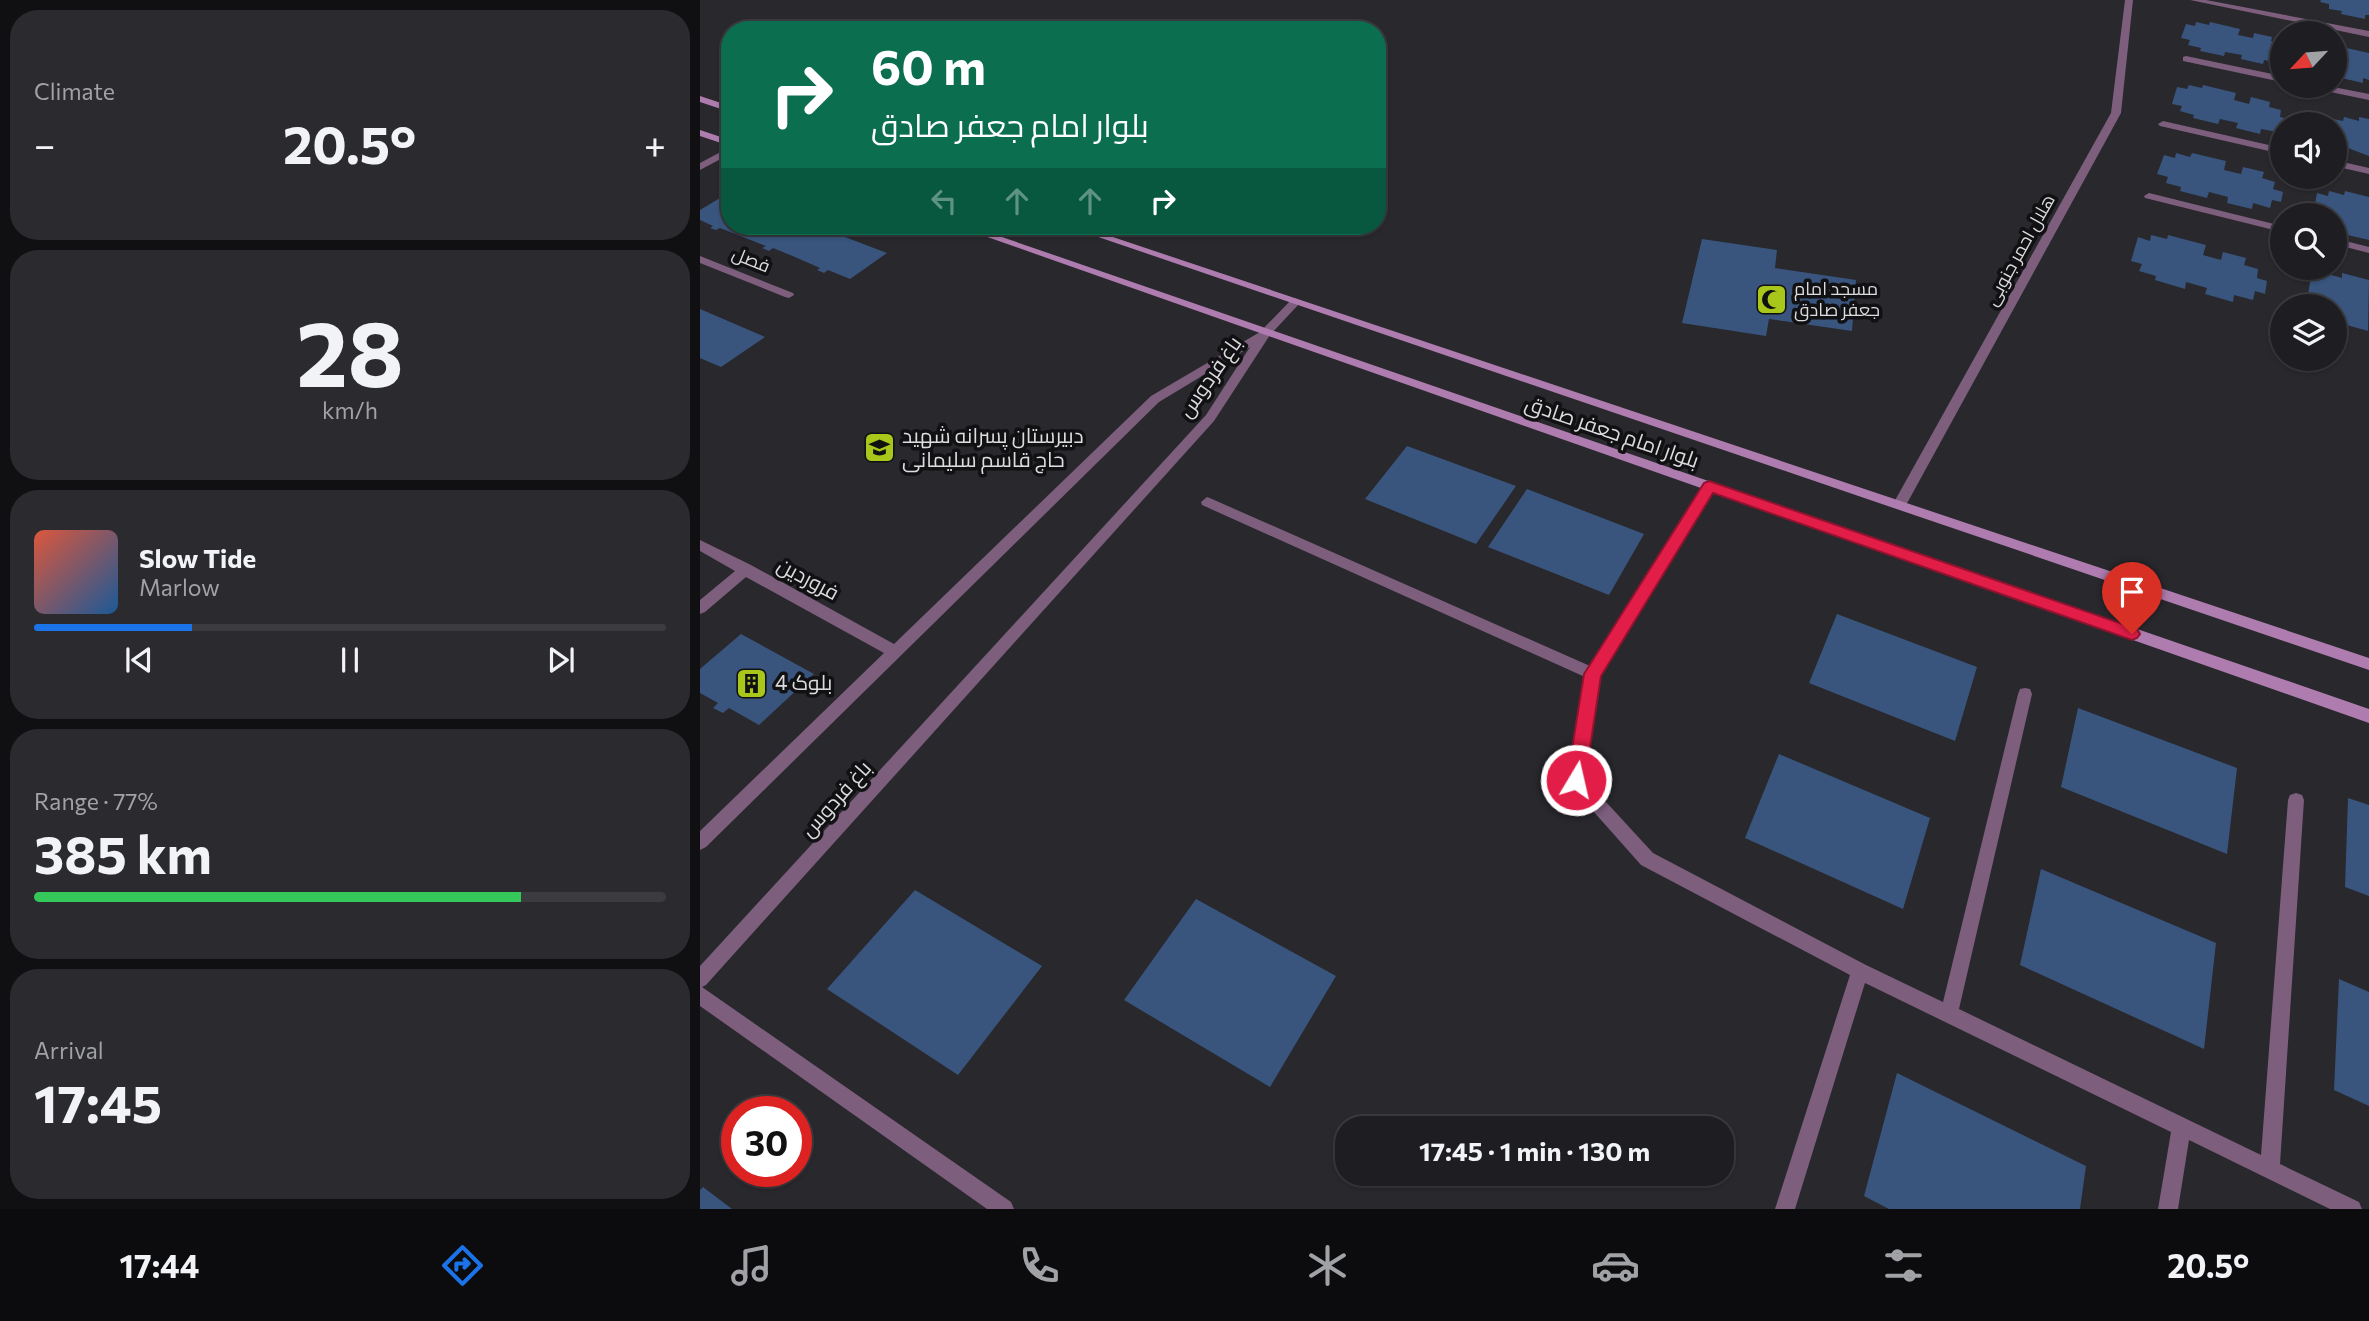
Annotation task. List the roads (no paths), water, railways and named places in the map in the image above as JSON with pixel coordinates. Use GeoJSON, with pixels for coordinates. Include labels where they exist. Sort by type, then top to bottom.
{"type":"FeatureCollection","features":[{"type":"Feature","properties":{"kind":"street","name":"هلال احمر جنوبی"},"geometry":{"type":"LineString","coordinates":[[1900,504],[2116,113],[2129,0]]}},
{"type":"Feature","properties":{"kind":"street"},"geometry":{"type":"LineString","coordinates":[[2194,0],[2369,34]]}},
{"type":"Feature","properties":{"kind":"street"},"geometry":{"type":"LineString","coordinates":[[2186,59],[2270,76]]}},
{"type":"Feature","properties":{"kind":"street"},"geometry":{"type":"LineString","coordinates":[[2347,92],[2369,97]]}},
{"type":"Feature","properties":{"kind":"street"},"geometry":{"type":"LineString","coordinates":[[700,99],[721,106]]}},
{"type":"Feature","properties":{"kind":"street"},"geometry":{"type":"LineString","coordinates":[[2163,124],[2270,148]]}},
{"type":"Feature","properties":{"kind":"street"},"geometry":{"type":"LineString","coordinates":[[700,133],[721,140]]}},
{"type":"Feature","properties":{"kind":"street"},"geometry":{"type":"LineString","coordinates":[[700,167],[721,155]]}},
{"type":"Feature","properties":{"kind":"street"},"geometry":{"type":"LineString","coordinates":[[2347,166],[2369,171]]}},
{"type":"Feature","properties":{"kind":"street"},"geometry":{"type":"LineString","coordinates":[[2150,196],[2270,226]]}},
{"type":"Feature","properties":{"kind":"street","name":"بلوار امام جعفر صادق"},"geometry":{"type":"LineString","coordinates":[[987,235],[2369,716]]}},
{"type":"Feature","properties":{"kind":"street","name":"بلوار امام جعفر صادق"},"geometry":{"type":"LineString","coordinates":[[1098,235],[2369,664]]}},
{"type":"Feature","properties":{"kind":"street"},"geometry":{"type":"LineString","coordinates":[[2347,245],[2369,250]]}},
{"type":"Feature","properties":{"kind":"street","name":"فصل"},"geometry":{"type":"LineString","coordinates":[[700,259],[789,295]]}},
{"type":"Feature","properties":{"kind":"street"},"geometry":{"type":"LineString","coordinates":[[1266,332],[1295,302]]}},
{"type":"Feature","properties":{"kind":"street","name":"باغ فردوس"},"geometry":{"type":"LineString","coordinates":[[700,842],[1154,399],[1266,332]]}},
{"type":"Feature","properties":{"kind":"street","name":"باغ فردوس"},"geometry":{"type":"LineString","coordinates":[[700,979],[1210,418],[1266,332]]}},
{"type":"Feature","properties":{"kind":"street"},"geometry":{"type":"LineString","coordinates":[[1709,487],[1593,674],[1576,780],[1647,859],[1860,971],[2352,1209]]}},
{"type":"Feature","properties":{"kind":"street"},"geometry":{"type":"LineString","coordinates":[[1207,502],[1593,674]]}},
{"type":"Feature","properties":{"kind":"street","name":"فروردین"},"geometry":{"type":"LineString","coordinates":[[700,545],[895,652]]}},
{"type":"Feature","properties":{"kind":"street"},"geometry":{"type":"LineString","coordinates":[[700,608],[746,569]]}},
{"type":"Feature","properties":{"kind":"street"},"geometry":{"type":"LineString","coordinates":[[1949,1014],[2025,694]]}},
{"type":"Feature","properties":{"kind":"street"},"geometry":{"type":"LineString","coordinates":[[2270,1170],[2296,800]]}},
{"type":"Feature","properties":{"kind":"street"},"geometry":{"type":"LineString","coordinates":[[1785,1209],[1860,971]]}},
{"type":"Feature","properties":{"kind":"street"},"geometry":{"type":"LineString","coordinates":[[700,995],[1004,1209]]}},
{"type":"Feature","properties":{"kind":"street"},"geometry":{"type":"LineString","coordinates":[[2168,1209],[2182,1126]]}},
{"type":"Feature","properties":{"kind":"place","name":"مسجد امام جعفر صادق"},"geometry":{"type":"Point","coordinates":[1771,299]}},
{"type":"Feature","properties":{"kind":"place","name":"دبیرستان پسرانه شهید حاج قاسم سلیمانی"},"geometry":{"type":"Point","coordinates":[879,448]}},
{"type":"Feature","properties":{"kind":"place","name":"بلوک 4"},"geometry":{"type":"Point","coordinates":[752,683]}}]}
